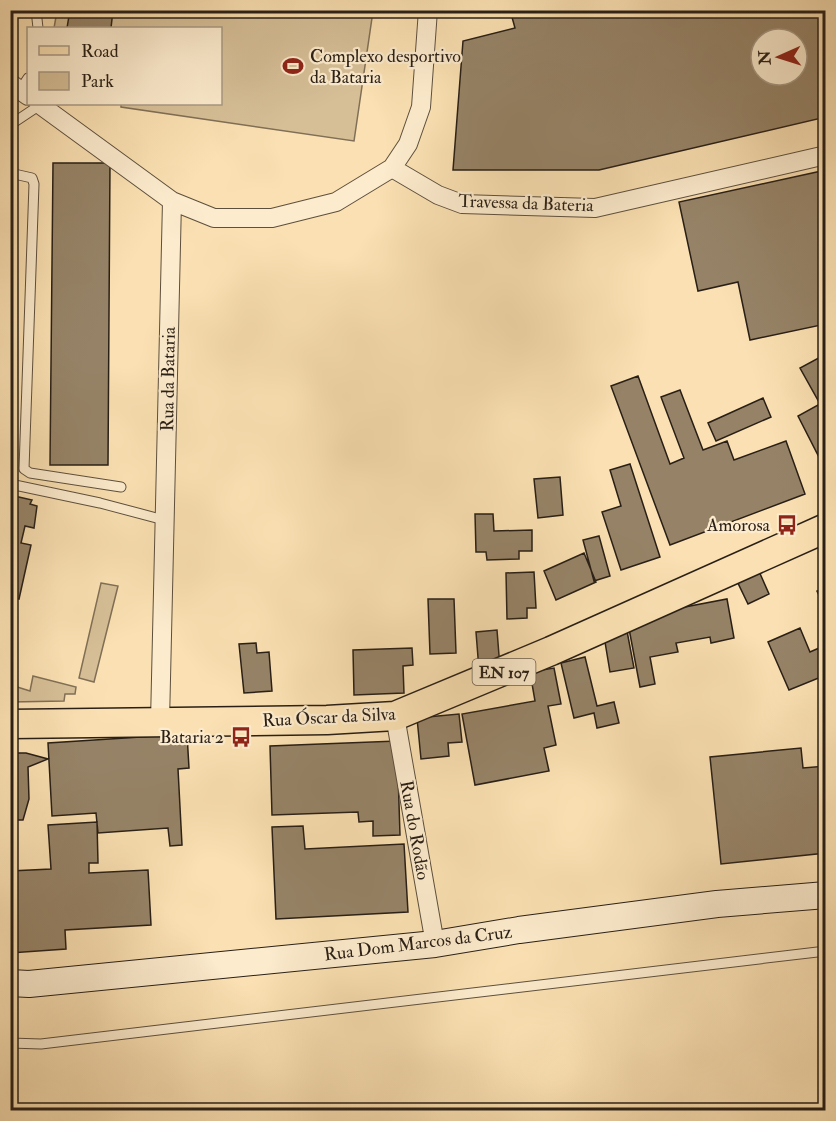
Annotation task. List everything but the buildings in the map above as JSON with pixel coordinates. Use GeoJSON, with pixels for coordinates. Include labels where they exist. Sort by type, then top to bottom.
{"type":"FeatureCollection","features":[{"type":"Feature","properties":{"kind":"main road","name":"Rua Óscar da Silva"},"geometry":{"type":"LineString","coordinates":[[10,724],[327,720],[395,716],[551,651],[825,528]]}},
{"type":"Feature","properties":{"kind":"street"},"geometry":{"type":"LineString","coordinates":[[45,105],[172,201],[214,218],[272,218],[336,202],[392,168],[408,144],[421,107],[428,10]]}},
{"type":"Feature","properties":{"kind":"street","name":"Travessa da Bateria"},"geometry":{"type":"LineString","coordinates":[[392,168],[438,195],[462,204],[595,208],[825,155]]}},
{"type":"Feature","properties":{"kind":"street","name":"Rua da Bataria"},"geometry":{"type":"LineString","coordinates":[[160,722],[172,201]]}},
{"type":"Feature","properties":{"kind":"street","name":"Rua do Rodão"},"geometry":{"type":"LineString","coordinates":[[395,716],[435,944]]}},
{"type":"Feature","properties":{"kind":"street","name":"Rua Dom Marcos da Cruz"},"geometry":{"type":"LineString","coordinates":[[10,983],[41,983],[435,944],[519,930],[717,904],[825,895]]}},
{"type":"Feature","properties":{"kind":"lane"},"geometry":{"type":"LineString","coordinates":[[36,10],[38,27]]}},
{"type":"Feature","properties":{"kind":"lane"},"geometry":{"type":"LineString","coordinates":[[10,125],[27,94]]}},
{"type":"Feature","properties":{"kind":"lane"},"geometry":{"type":"LineString","coordinates":[[10,172],[32,178],[34,184],[24,469],[30,473],[121,487]]}},
{"type":"Feature","properties":{"kind":"lane"},"geometry":{"type":"LineString","coordinates":[[10,484],[164,520]]}},
{"type":"Feature","properties":{"kind":"lane"},"geometry":{"type":"LineString","coordinates":[[10,1043],[41,1044],[825,951]]}},
{"type":"Feature","properties":{"kind":"green space","name":"Complexo desportivo da Bataria"},"geometry":{"type":"Polygon","coordinates":[[[57,11],[373,11],[354,141],[121,107],[121,105],[222,105],[222,27],[54,27],[57,11]]]}},
{"type":"Feature","properties":{"kind":"green space"},"geometry":{"type":"Polygon","coordinates":[[[101,583],[118,586],[94,682],[79,678],[101,583]]]}},
{"type":"Feature","properties":{"kind":"green space"},"geometry":{"type":"Polygon","coordinates":[[[33,676],[76,687],[75,694],[65,694],[64,701],[11,702],[11,685],[30,691],[33,676]]]}},
{"type":"Feature","properties":{"kind":"place","name":"Complexo desportivo da Bataria"},"geometry":{"type":"Point","coordinates":[293,66]}},
{"type":"Feature","properties":{"kind":"place","name":"Amorosa"},"geometry":{"type":"Point","coordinates":[787,525]}},
{"type":"Feature","properties":{"kind":"place","name":"Bataria 2"},"geometry":{"type":"Point","coordinates":[241,737]}}]}
